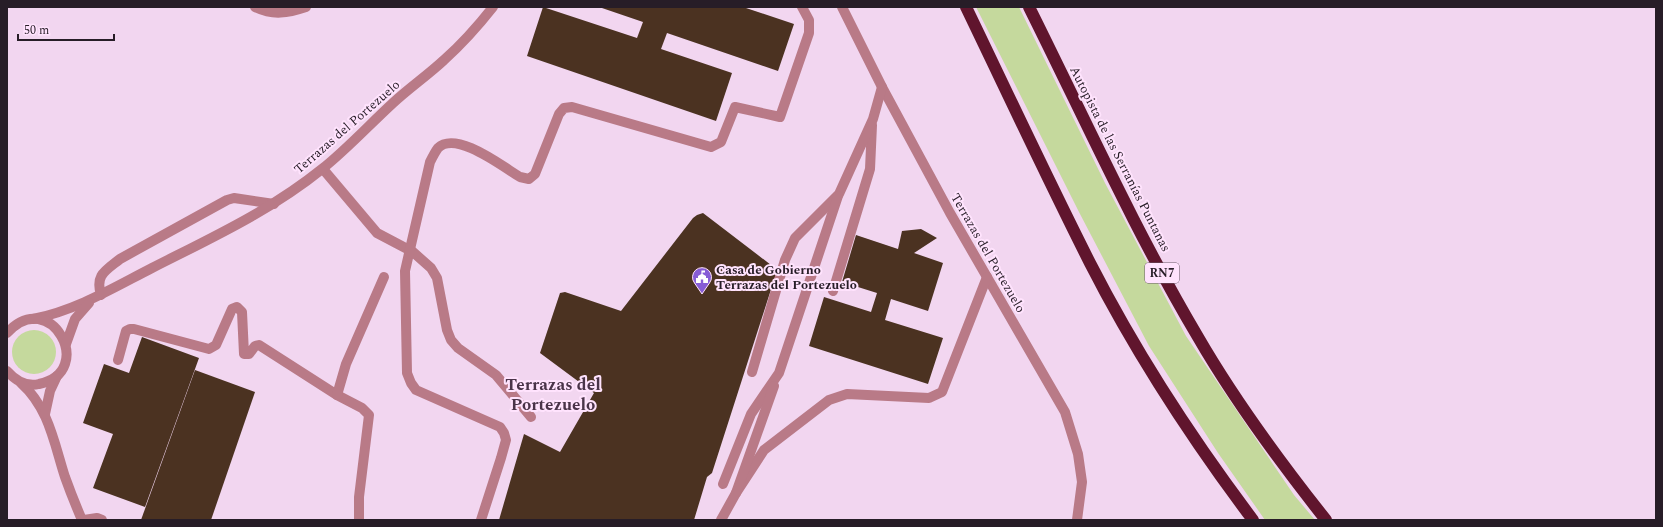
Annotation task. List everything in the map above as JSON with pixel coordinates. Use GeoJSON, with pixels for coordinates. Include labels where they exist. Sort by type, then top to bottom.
{"type":"FeatureCollection","features":[{"type":"Feature","properties":{"kind":"highway"},"geometry":{"type":"LineString","coordinates":[[966,7],[1090,263],[1115,308],[1166,395],[1217,470],[1254,520]]}},
{"type":"Feature","properties":{"kind":"highway","name":"Autopista de las Serranías Puntanas"},"geometry":{"type":"LineString","coordinates":[[1029,7],[1158,266],[1198,337],[1240,403],[1326,520]]}},
{"type":"Feature","properties":{"kind":"street"},"geometry":{"type":"LineString","coordinates":[[255,7],[269,12],[279,13],[290,12],[306,7]]}},
{"type":"Feature","properties":{"kind":"street","name":"Terrazas del Portezuelo"},"geometry":{"type":"LineString","coordinates":[[7,333],[14,326],[24,321],[56,314],[97,297],[240,224],[274,204],[323,169],[394,102],[444,60],[480,24],[493,7]]}},
{"type":"Feature","properties":{"kind":"street"},"geometry":{"type":"LineString","coordinates":[[481,520],[506,440],[504,433],[500,427],[416,390],[407,373],[405,271],[430,162],[438,148],[450,143],[465,145],[520,177],[529,179],[535,174],[559,114],[564,108],[572,107],[711,147],[721,142],[735,107],[780,117],[809,33],[809,20],[802,7]]}},
{"type":"Feature","properties":{"kind":"street","name":"Terrazas del Portezuelo"},"geometry":{"type":"LineString","coordinates":[[842,7],[882,87],[950,213],[1065,412],[1078,454],[1082,482],[1077,520]]}},
{"type":"Feature","properties":{"kind":"street"},"geometry":{"type":"LineString","coordinates":[[736,492],[779,373],[838,194],[873,119],[882,87]]}},
{"type":"Feature","properties":{"kind":"street"},"geometry":{"type":"LineString","coordinates":[[833,291],[870,169],[873,119]]}},
{"type":"Feature","properties":{"kind":"street"},"geometry":{"type":"LineString","coordinates":[[323,169],[376,233],[409,250],[431,268],[437,278],[447,330],[451,340],[458,348],[496,375],[531,417]]}},
{"type":"Feature","properties":{"kind":"street"},"geometry":{"type":"LineString","coordinates":[[752,372],[785,260],[795,238],[838,194]]}},
{"type":"Feature","properties":{"kind":"street"},"geometry":{"type":"LineString","coordinates":[[97,297],[99,279],[106,270],[120,259],[227,200],[234,198],[274,204]]}},
{"type":"Feature","properties":{"kind":"street"},"geometry":{"type":"LineString","coordinates":[[337,395],[346,364],[384,277]]}},
{"type":"Feature","properties":{"kind":"street"},"geometry":{"type":"LineString","coordinates":[[721,520],[736,492],[764,450],[830,400],[846,394],[929,398],[942,392],[986,277]]}},
{"type":"Feature","properties":{"kind":"street","name":"Terrazas del Portezuelo"},"geometry":{"type":"LineString","coordinates":[[45,414],[50,391],[63,366],[66,355],[66,344],[75,319],[82,310],[97,297]]}},
{"type":"Feature","properties":{"kind":"street"},"geometry":{"type":"LineString","coordinates":[[118,360],[126,331],[130,329],[209,349],[216,345],[232,309],[237,307],[242,312],[244,354],[249,354],[255,346],[259,345],[337,395],[362,408],[369,415],[359,497],[359,520]]}},
{"type":"Feature","properties":{"kind":"street"},"geometry":{"type":"LineString","coordinates":[[33,319],[43,321],[53,326],[61,334],[66,344]]}},
{"type":"Feature","properties":{"kind":"street"},"geometry":{"type":"LineString","coordinates":[[7,371],[38,400],[45,414],[69,488],[83,520],[97,518],[102,520]]}},
{"type":"Feature","properties":{"kind":"street"},"geometry":{"type":"LineString","coordinates":[[723,484],[751,414],[779,373]]}},
{"type":"Feature","properties":{"kind":"street"},"geometry":{"type":"LineString","coordinates":[[14,379],[26,384],[37,385],[48,382],[57,375]]}},
{"type":"Feature","properties":{"kind":"green space"},"geometry":{"type":"Polygon","coordinates":[[[976,7],[1019,7],[1105,183],[1186,336],[1294,495],[1315,520],[1265,520],[1218,453],[1149,346],[1080,214],[976,7]]]}},
{"type":"Feature","properties":{"kind":"green space"},"geometry":{"type":"Polygon","coordinates":[[[30,330],[38,330],[43,331],[50,336],[55,343],[55,361],[50,368],[43,373],[30,374],[22,371],[15,364],[12,356],[12,348],[15,340],[22,333],[30,330]]]}},
{"type":"Feature","properties":{"kind":"building"},"geometry":{"type":"Polygon","coordinates":[[[543,7],[637,38],[643,22],[599,7],[743,7],[794,24],[778,71],[667,33],[661,49],[732,73],[716,121],[527,56],[543,7]]]}},
{"type":"Feature","properties":{"kind":"building"},"geometry":{"type":"Polygon","coordinates":[[[703,213],[771,265],[776,274],[712,473],[707,477],[694,520],[499,520],[524,434],[560,452],[594,393],[540,353],[560,293],[565,292],[621,311],[693,218],[703,213]]]}},
{"type":"Feature","properties":{"kind":"building"},"geometry":{"type":"Polygon","coordinates":[[[921,229],[937,238],[914,253],[943,263],[928,311],[891,299],[885,320],[943,338],[928,384],[809,346],[824,297],[871,312],[877,293],[842,282],[856,235],[898,249],[902,231],[921,229]]]}},
{"type":"Feature","properties":{"kind":"building"},"geometry":{"type":"Polygon","coordinates":[[[142,337],[199,358],[145,507],[93,488],[113,434],[83,423],[104,364],[129,373],[142,337]]]}},
{"type":"Feature","properties":{"kind":"building"},"geometry":{"type":"Polygon","coordinates":[[[195,370],[255,392],[211,520],[141,520],[195,370]]]}},
{"type":"Feature","properties":{"kind":"place","name":"Casa de Gobierno Terrazas del Portezuelo"},"geometry":{"type":"Point","coordinates":[702,294]}},
{"type":"Feature","properties":{"kind":"district","name":"Terrazas del Portezuelo"},"geometry":{"type":"Point","coordinates":[553,395]}}]}
